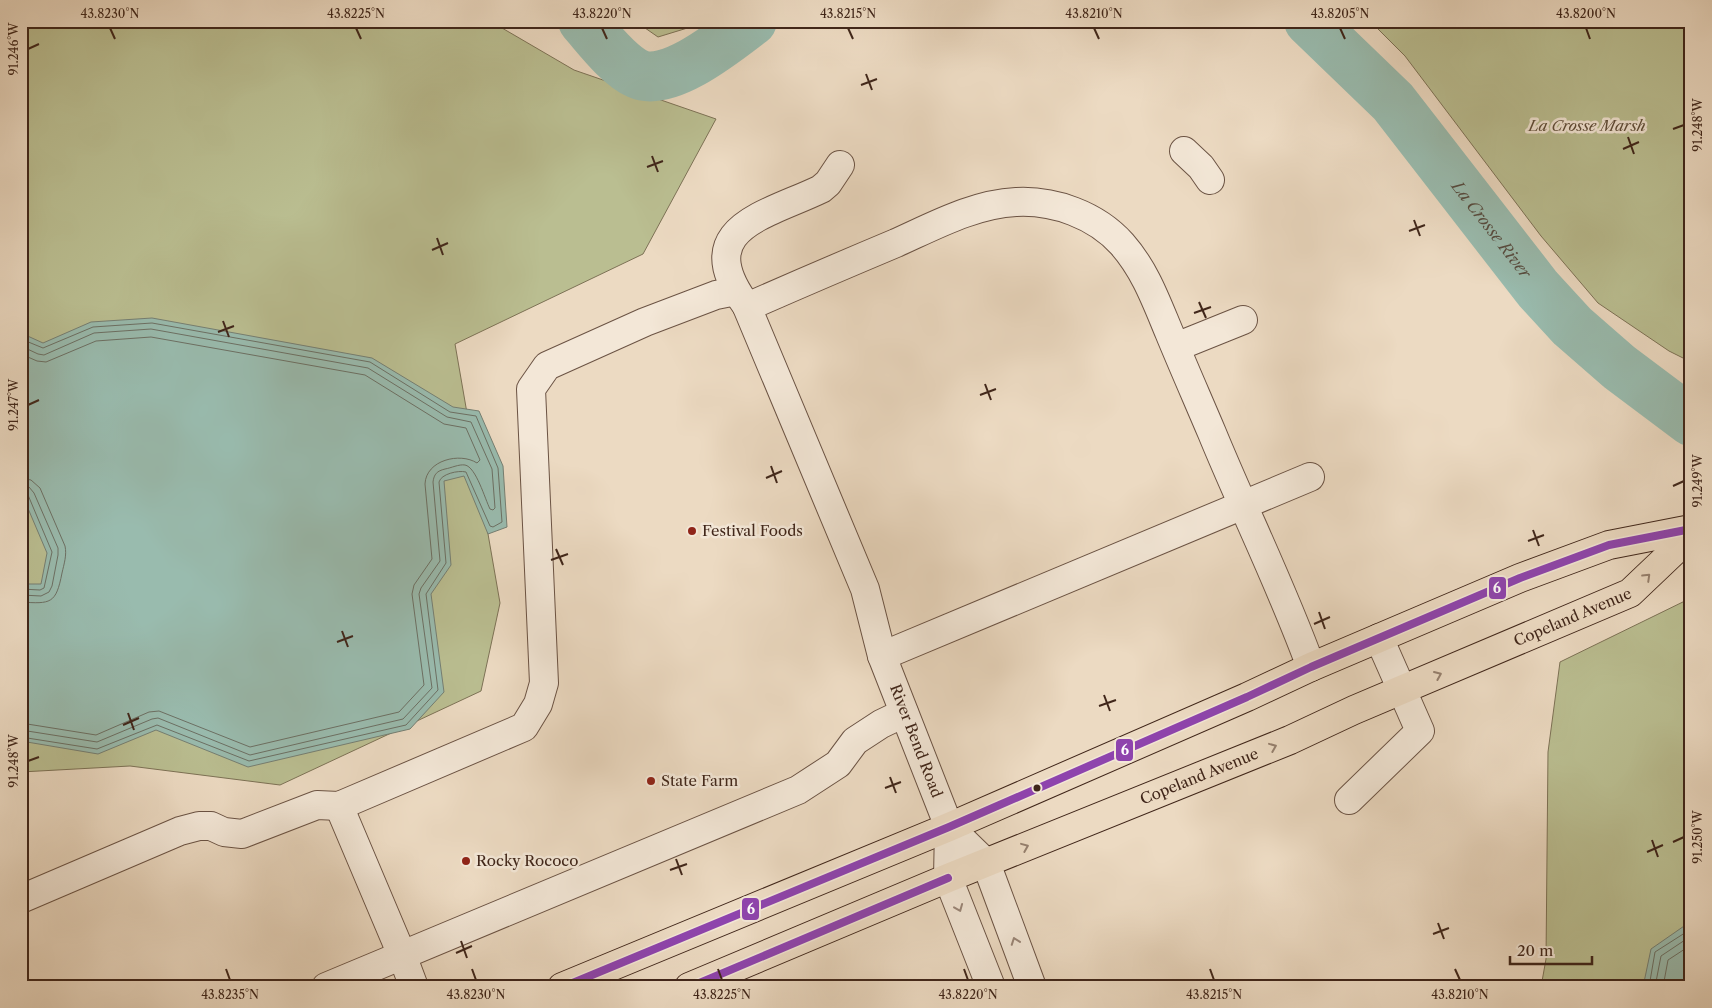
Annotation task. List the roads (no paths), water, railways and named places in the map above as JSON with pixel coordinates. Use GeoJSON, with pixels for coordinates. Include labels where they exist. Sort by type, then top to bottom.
{"type":"FeatureCollection","features":[{"type":"Feature","properties":{"kind":"highway"},"geometry":{"type":"LineString","coordinates":[[562,987],[949,827],[1312,667],[1520,578],[1609,545],[1691,529]]}},
{"type":"Feature","properties":{"kind":"highway","name":"Copeland Avenue"},"geometry":{"type":"LineString","coordinates":[[689,987],[948,878],[1290,740],[1630,593],[1691,535]]}},
{"type":"Feature","properties":{"kind":"street"},"geometry":{"type":"LineString","coordinates":[[1184,152],[1201,167],[1210,180]]}},
{"type":"Feature","properties":{"kind":"street","name":"River Bend Road"},"geometry":{"type":"LineString","coordinates":[[840,164],[828,183],[821,189],[756,219],[736,232],[730,240],[726,253],[726,264],[729,276],[742,299],[865,589],[882,656],[949,827],[948,878],[991,987]]}},
{"type":"Feature","properties":{"kind":"street"},"geometry":{"type":"LineString","coordinates":[[21,899],[180,830],[199,826],[211,826],[224,832],[242,834],[317,805],[339,806],[524,727],[538,704],[544,683],[531,389],[547,366],[645,322],[716,295],[742,299],[965,214],[997,204],[1014,202],[1040,203],[1056,206],[1083,216],[1113,235],[1148,280],[1312,667]]}},
{"type":"Feature","properties":{"kind":"street"},"geometry":{"type":"LineString","coordinates":[[1176,347],[1243,320]]}},
{"type":"Feature","properties":{"kind":"street"},"geometry":{"type":"LineString","coordinates":[[882,656],[1310,477]]}},
{"type":"Feature","properties":{"kind":"street"},"geometry":{"type":"LineString","coordinates":[[1349,800],[1420,731],[1379,638]]}},
{"type":"Feature","properties":{"kind":"street"},"geometry":{"type":"LineString","coordinates":[[326,987],[798,790],[838,764],[855,741],[881,724],[904,713]]}},
{"type":"Feature","properties":{"kind":"street"},"geometry":{"type":"LineString","coordinates":[[339,806],[414,987]]}},
{"type":"Feature","properties":{"kind":"street","name":"River Bend Road"},"geometry":{"type":"LineString","coordinates":[[949,827],[986,863],[1032,987]]}},
{"type":"Feature","properties":{"kind":"water"},"geometry":{"type":"Polygon","coordinates":[[[152,318],[372,358],[453,407],[479,411],[503,466],[507,527],[488,534],[464,476],[444,481],[451,565],[431,594],[444,692],[410,729],[248,767],[156,730],[98,754],[21,741],[21,584],[41,584],[47,553],[21,492],[21,333],[43,343],[91,322],[152,318]]]}},
{"type":"Feature","properties":{"kind":"water"},"geometry":{"type":"Polygon","coordinates":[[[1687,924],[1691,924],[1691,987],[1643,987],[1651,949],[1687,924]]]}},
{"type":"Feature","properties":{"kind":"waterway","name":"La Crosse River"},"geometry":{"type":"LineString","coordinates":[[583,21],[623,64],[638,74],[651,76],[666,74],[698,60],[752,21]]}},
{"type":"Feature","properties":{"kind":"waterway","name":"La Crosse River"},"geometry":{"type":"LineString","coordinates":[[1309,21],[1393,102],[1538,289],[1572,326],[1619,367],[1691,421]]}},
{"type":"Feature","properties":{"kind":"place","name":"Festival Foods"},"geometry":{"type":"Point","coordinates":[692,531]}},
{"type":"Feature","properties":{"kind":"place","name":"State Farm"},"geometry":{"type":"Point","coordinates":[651,781]}},
{"type":"Feature","properties":{"kind":"place","name":"Rocky Rococo"},"geometry":{"type":"Point","coordinates":[466,861]}},
{"type":"Feature","properties":{"kind":"park label","name":"La Crosse Marsh"},"geometry":{"type":"Point","coordinates":[1587,126]}}]}
